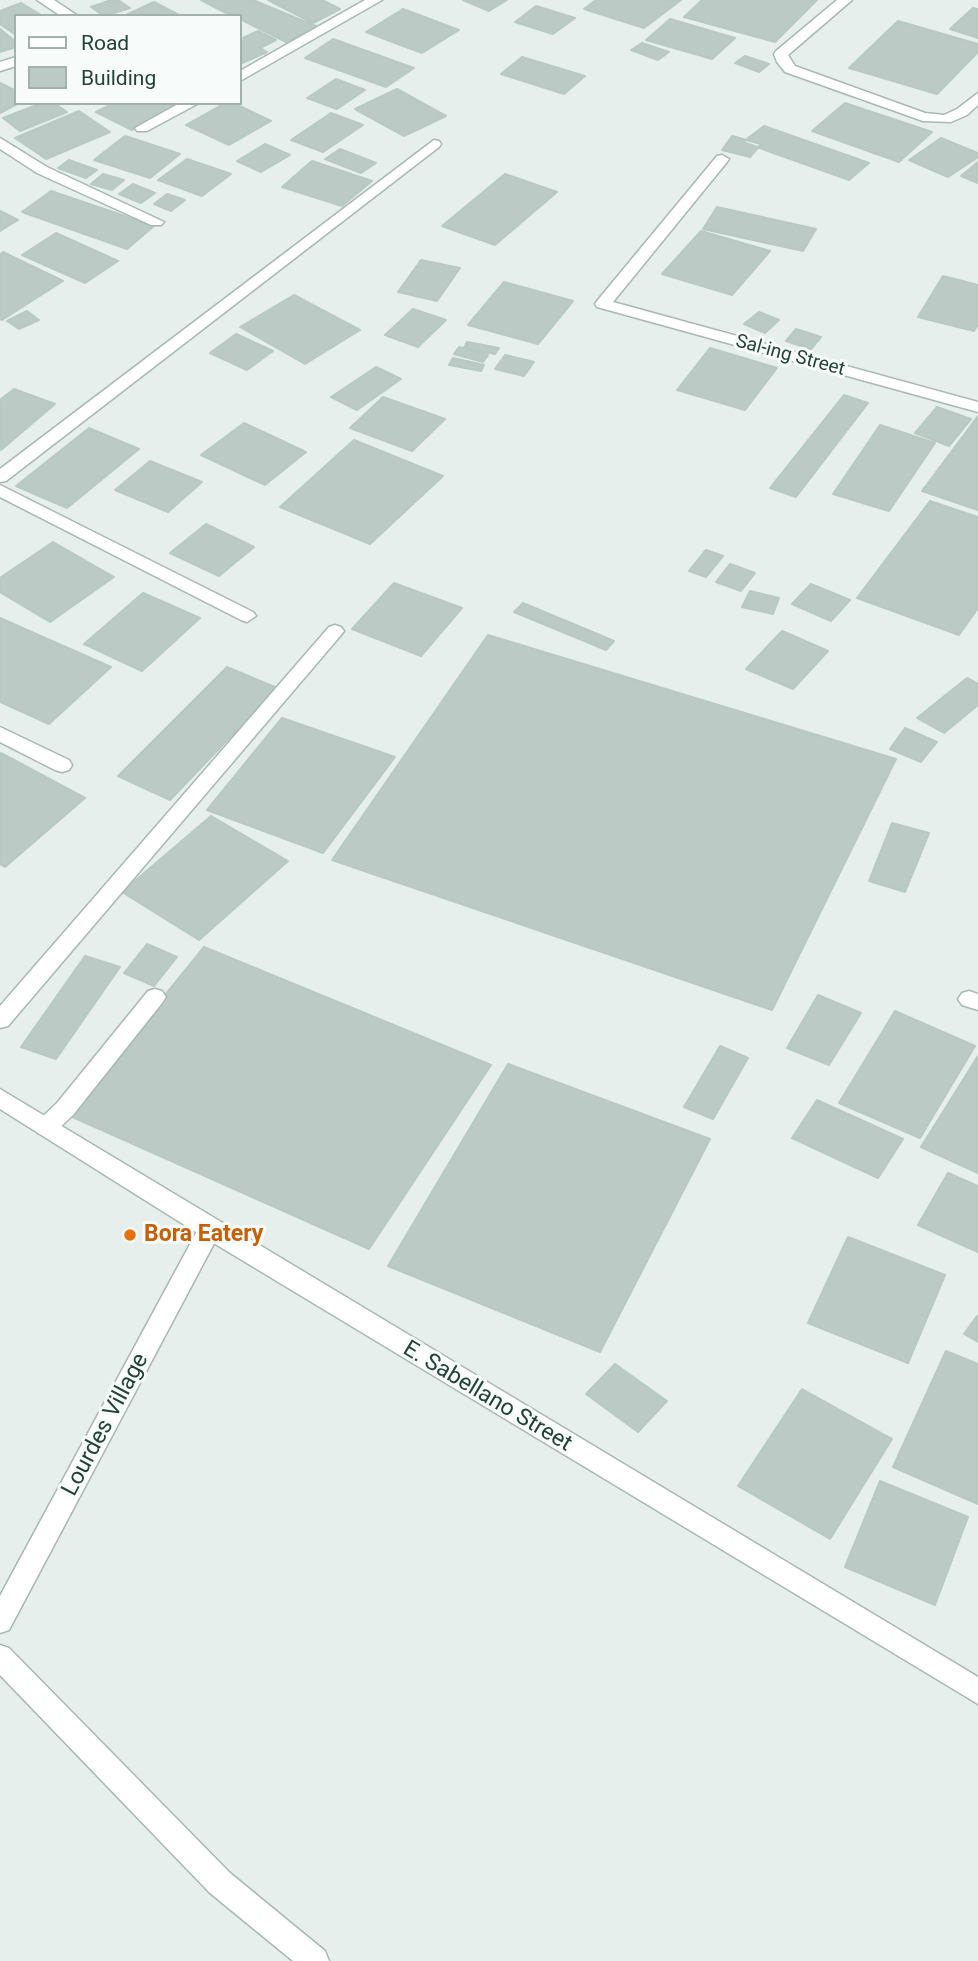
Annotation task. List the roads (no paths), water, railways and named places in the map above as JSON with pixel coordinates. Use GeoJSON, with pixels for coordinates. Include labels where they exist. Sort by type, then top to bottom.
{"type":"FeatureCollection","features":[{"type":"Feature","properties":{"kind":"street"},"geometry":{"type":"LineString","coordinates":[[44,0],[68,14]]}},
{"type":"Feature","properties":{"kind":"street"},"geometry":{"type":"LineString","coordinates":[[242,76],[374,0]]}},
{"type":"Feature","properties":{"kind":"street"},"geometry":{"type":"LineString","coordinates":[[845,0],[781,54],[783,62],[790,69],[923,117],[946,119],[962,113],[978,97]]}},
{"type":"Feature","properties":{"kind":"street"},"geometry":{"type":"LineString","coordinates":[[142,128],[188,105]]}},
{"type":"Feature","properties":{"kind":"street"},"geometry":{"type":"LineString","coordinates":[[0,142],[42,170],[156,222]]}},
{"type":"Feature","properties":{"kind":"street"},"geometry":{"type":"LineString","coordinates":[[0,477],[434,144]]}},
{"type":"Feature","properties":{"kind":"street","name":"Sal-ing Street"},"geometry":{"type":"LineString","coordinates":[[722,159],[603,304],[978,407]]}},
{"type":"Feature","properties":{"kind":"street"},"geometry":{"type":"LineString","coordinates":[[0,490],[247,616]]}},
{"type":"Feature","properties":{"kind":"street"},"geometry":{"type":"LineString","coordinates":[[0,1020],[335,631]]}},
{"type":"Feature","properties":{"kind":"street"},"geometry":{"type":"LineString","coordinates":[[0,734],[62,765]]}},
{"type":"Feature","properties":{"kind":"street"},"geometry":{"type":"LineString","coordinates":[[46,1127],[65,1109],[155,997]]}},
{"type":"Feature","properties":{"kind":"street","name":"E. Sabellano Street"},"geometry":{"type":"LineString","coordinates":[[0,1098],[210,1229],[978,1691]]}},
{"type":"Feature","properties":{"kind":"street","name":"Lourdes Village"},"geometry":{"type":"LineString","coordinates":[[0,1621],[210,1229]]}},
{"type":"Feature","properties":{"kind":"street"},"geometry":{"type":"LineString","coordinates":[[0,1657],[220,1883],[315,1961]]}},
{"type":"Feature","properties":{"kind":"place","name":"Bora Eatery"},"geometry":{"type":"Point","coordinates":[130,1235]}}]}
